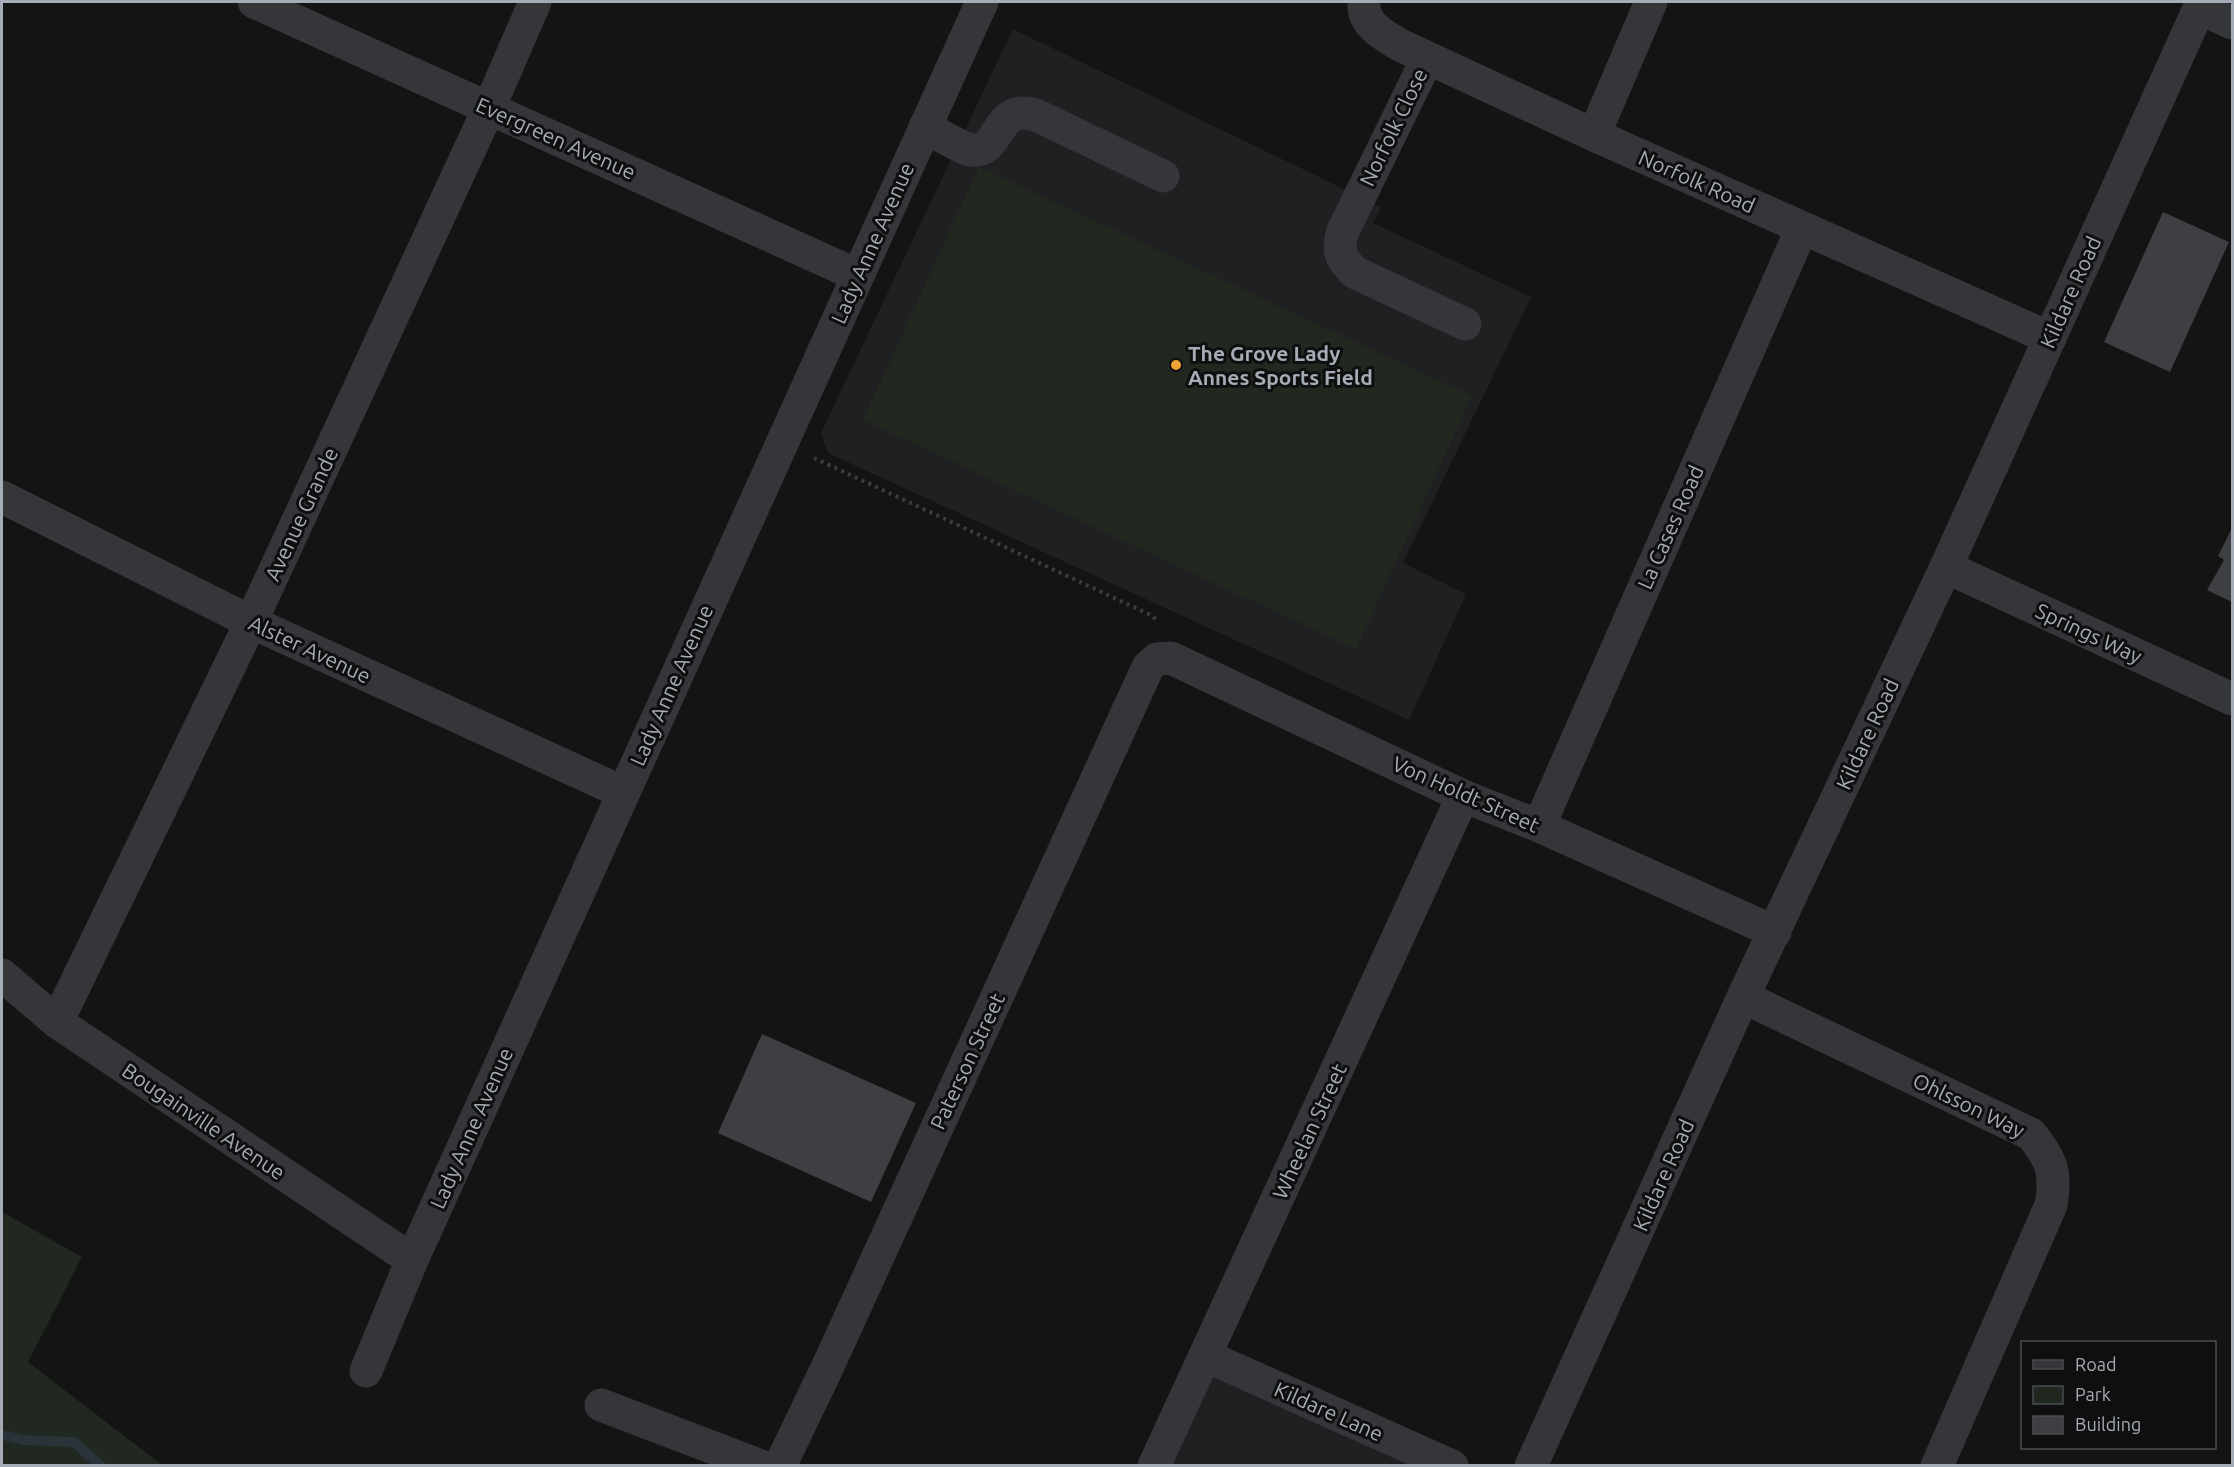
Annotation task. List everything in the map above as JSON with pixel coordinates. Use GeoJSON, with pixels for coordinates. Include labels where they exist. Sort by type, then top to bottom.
{"type":"FeatureCollection","features":[{"type":"Feature","properties":{"kind":"street","name":"Evergreen Avenue"},"geometry":{"type":"LineString","coordinates":[[254,2],[857,275]]}},
{"type":"Feature","properties":{"kind":"street","name":"Avenue Grande"},"geometry":{"type":"LineString","coordinates":[[57,1022],[251,622],[489,108],[534,2]]}},
{"type":"Feature","properties":{"kind":"street","name":"Lady Anne Avenue"},"geometry":{"type":"LineString","coordinates":[[366,1371],[412,1260],[622,792],[982,2]]}},
{"type":"Feature","properties":{"kind":"street","name":"Norfolk Road"},"geometry":{"type":"LineString","coordinates":[[1364,2],[1363,9],[1369,21],[1381,34],[1427,58],[2050,338]]}},
{"type":"Feature","properties":{"kind":"street"},"geometry":{"type":"LineString","coordinates":[[1594,135],[1651,2]]}},
{"type":"Feature","properties":{"kind":"street"},"geometry":{"type":"LineString","coordinates":[[2200,5],[2232,23]]}},
{"type":"Feature","properties":{"kind":"street","name":"Kildare Road"},"geometry":{"type":"LineString","coordinates":[[1532,1466],[1743,997],[1946,567],[2200,5]]}},
{"type":"Feature","properties":{"kind":"street","name":"Norfolk Close"},"geometry":{"type":"LineString","coordinates":[[1427,58],[1343,231],[1339,245],[1342,259],[1354,272],[1465,324]]}},
{"type":"Feature","properties":{"kind":"street"},"geometry":{"type":"LineString","coordinates":[[925,127],[970,150],[982,149],[991,143],[1005,120],[1019,113],[1035,115],[1163,176]]}},
{"type":"Feature","properties":{"kind":"street","name":"La Cases Road"},"geometry":{"type":"LineString","coordinates":[[1539,826],[1802,228]]}},
{"type":"Feature","properties":{"kind":"street","name":"Alster Avenue"},"geometry":{"type":"LineString","coordinates":[[2,498],[251,622],[622,792]]}},
{"type":"Feature","properties":{"kind":"street","name":"Springs Way"},"geometry":{"type":"LineString","coordinates":[[1946,567],[2232,699]]}},
{"type":"Feature","properties":{"kind":"street","name":"Von Holdt Street"},"geometry":{"type":"LineString","coordinates":[[1158,659],[1171,658],[1463,796],[1539,826],[1775,932]]}},
{"type":"Feature","properties":{"kind":"street","name":"Paterson Street"},"geometry":{"type":"LineString","coordinates":[[780,1466],[1148,667],[1158,659]]}},
{"type":"Feature","properties":{"kind":"street","name":"Wheelan Street"},"geometry":{"type":"LineString","coordinates":[[1154,1466],[1463,796]]}},
{"type":"Feature","properties":{"kind":"street","name":"Bougainville Avenue"},"geometry":{"type":"LineString","coordinates":[[2,975],[57,1022],[412,1260]]}},
{"type":"Feature","properties":{"kind":"street","name":"Ohlsson Way"},"geometry":{"type":"LineString","coordinates":[[1743,997],[2031,1134],[2046,1153],[2054,1173],[2051,1205],[1937,1466]]}},
{"type":"Feature","properties":{"kind":"street","name":"Kildare Lane"},"geometry":{"type":"LineString","coordinates":[[1206,1356],[1452,1466]]}},
{"type":"Feature","properties":{"kind":"street"},"geometry":{"type":"LineString","coordinates":[[601,1405],[761,1466]]}},
{"type":"Feature","properties":{"kind":"path"},"geometry":{"type":"LineString","coordinates":[[781,443],[1153,616],[1160,627],[1158,659]]}},
{"type":"Feature","properties":{"kind":"shaded area","name":"The Grove Lady Annes Sports Field"},"geometry":{"type":"Polygon","coordinates":[[[1013,29],[1381,207],[1373,223],[1531,297],[1403,563],[1466,594],[1409,720],[828,453],[821,433],[1013,29]]]}},
{"type":"Feature","properties":{"kind":"shaded area"},"geometry":{"type":"Polygon","coordinates":[[[1206,1356],[1452,1466],[1154,1466],[1206,1356]]]}},
{"type":"Feature","properties":{"kind":"green space"},"geometry":{"type":"Polygon","coordinates":[[[979,167],[1472,396],[1356,649],[863,420],[979,167]]]}},
{"type":"Feature","properties":{"kind":"green space"},"geometry":{"type":"Polygon","coordinates":[[[2,1212],[82,1257],[28,1362],[162,1465],[2,1465],[2,1212]]]}},
{"type":"Feature","properties":{"kind":"building"},"geometry":{"type":"Polygon","coordinates":[[[2163,212],[2229,242],[2170,372],[2104,342],[2163,212]]]}},
{"type":"Feature","properties":{"kind":"building"},"geometry":{"type":"Polygon","coordinates":[[[2232,528],[2232,602],[2207,590],[2224,560],[2218,556],[2232,528]]]}},
{"type":"Feature","properties":{"kind":"building"},"geometry":{"type":"Polygon","coordinates":[[[762,1034],[916,1103],[871,1202],[718,1133],[762,1034]]]}},
{"type":"Feature","properties":{"kind":"waterway"},"geometry":{"type":"LineString","coordinates":[[2,1435],[23,1440],[74,1442],[101,1466]]}},
{"type":"Feature","properties":{"kind":"place","name":"The Grove Lady Annes Sports Field"},"geometry":{"type":"Point","coordinates":[1176,365]}}]}
